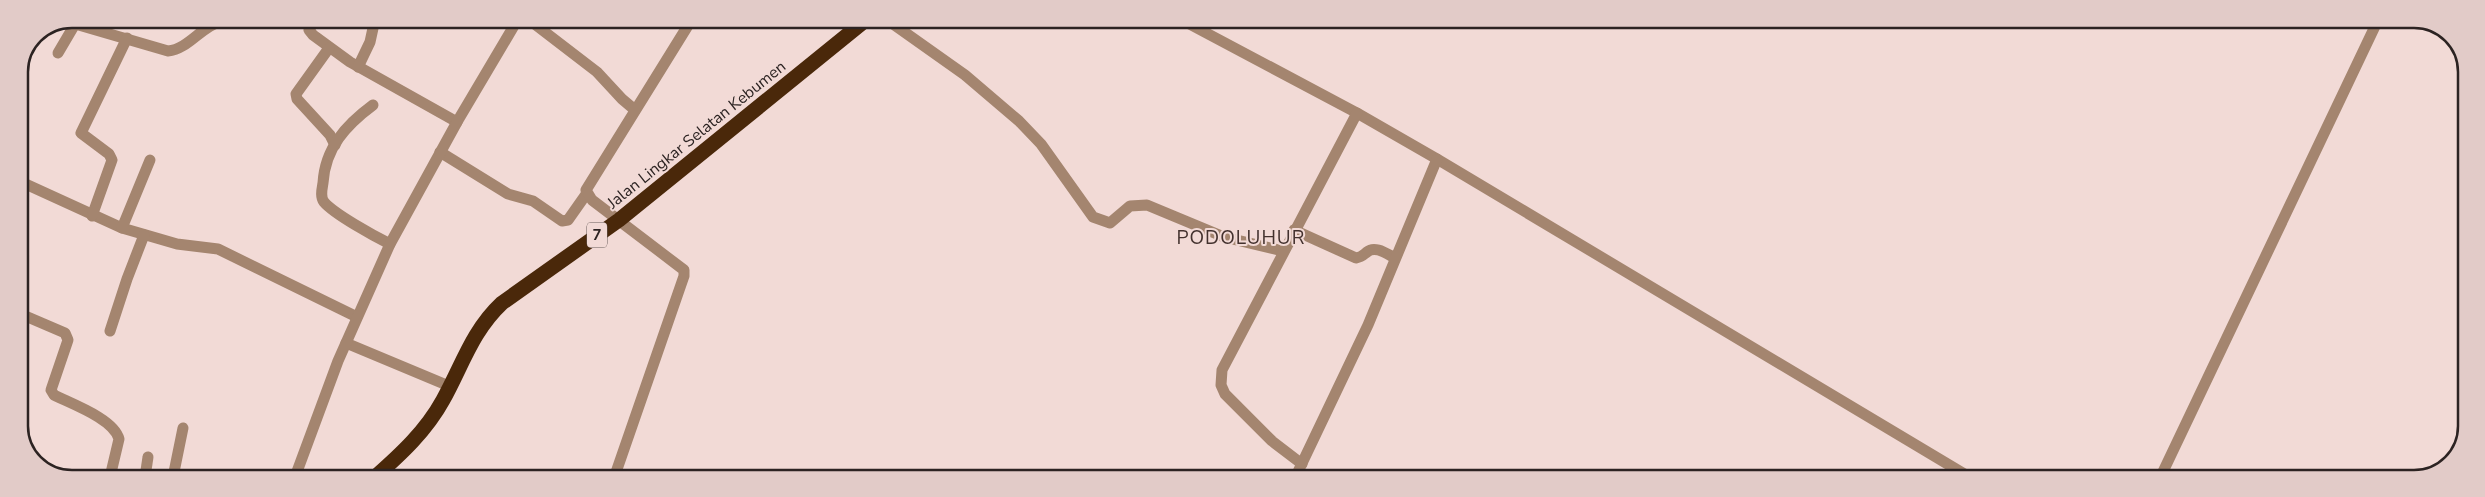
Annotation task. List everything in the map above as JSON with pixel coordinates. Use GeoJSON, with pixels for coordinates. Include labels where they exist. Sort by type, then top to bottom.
{"type":"FeatureCollection","features":[{"type":"Feature","properties":{"kind":"highway","name":"Jalan Lingkar Selatan Kebumen"},"geometry":{"type":"LineString","coordinates":[[382,470],[418,436],[443,400],[469,345],[489,315],[502,303],[619,220],[855,28]]}},
{"type":"Feature","properties":{"kind":"street"},"geometry":{"type":"LineString","coordinates":[[58,53],[70,28]]}},
{"type":"Feature","properties":{"kind":"street"},"geometry":{"type":"LineString","coordinates":[[93,28],[158,50],[172,51],[210,28]]}},
{"type":"Feature","properties":{"kind":"street"},"geometry":{"type":"LineString","coordinates":[[311,28],[309,32],[329,48],[456,122]]}},
{"type":"Feature","properties":{"kind":"street"},"geometry":{"type":"LineString","coordinates":[[358,66],[370,42],[373,28]]}},
{"type":"Feature","properties":{"kind":"street"},"geometry":{"type":"LineString","coordinates":[[299,470],[346,343],[390,244],[456,122],[513,28]]}},
{"type":"Feature","properties":{"kind":"street"},"geometry":{"type":"LineString","coordinates":[[540,28],[596,72],[635,110]]}},
{"type":"Feature","properties":{"kind":"street"},"geometry":{"type":"LineString","coordinates":[[617,470],[684,276],[683,267],[590,198],[587,193],[587,185],[686,28]]}},
{"type":"Feature","properties":{"kind":"street"},"geometry":{"type":"LineString","coordinates":[[899,28],[965,75],[1020,121],[1041,144],[1093,217],[1110,223],[1130,206],[1147,204],[1224,236],[1283,251]]}},
{"type":"Feature","properties":{"kind":"street"},"geometry":{"type":"LineString","coordinates":[[1197,28],[1357,113],[1437,159],[1958,470]]}},
{"type":"Feature","properties":{"kind":"street"},"geometry":{"type":"LineString","coordinates":[[2164,470],[2374,28]]}},
{"type":"Feature","properties":{"kind":"street"},"geometry":{"type":"LineString","coordinates":[[92,216],[112,160],[109,154],[81,133],[127,38]]}},
{"type":"Feature","properties":{"kind":"street"},"geometry":{"type":"LineString","coordinates":[[329,48],[296,94],[297,99],[330,135],[335,145]]}},
{"type":"Feature","properties":{"kind":"street"},"geometry":{"type":"LineString","coordinates":[[373,104],[347,127],[324,165],[323,200],[358,226],[390,244]]}},
{"type":"Feature","properties":{"kind":"street"},"geometry":{"type":"LineString","coordinates":[[1302,464],[1272,441],[1224,394],[1220,378],[1222,370],[1283,251],[1357,113]]}},
{"type":"Feature","properties":{"kind":"street"},"geometry":{"type":"LineString","coordinates":[[440,152],[508,194],[533,201],[562,221],[568,220],[587,193]]}},
{"type":"Feature","properties":{"kind":"street"},"geometry":{"type":"LineString","coordinates":[[1299,470],[1349,367],[1437,159]]}},
{"type":"Feature","properties":{"kind":"street"},"geometry":{"type":"LineString","coordinates":[[122,228],[150,160]]}},
{"type":"Feature","properties":{"kind":"street"},"geometry":{"type":"LineString","coordinates":[[28,185],[122,228],[177,244],[218,249],[357,317]]}},
{"type":"Feature","properties":{"kind":"street"},"geometry":{"type":"LineString","coordinates":[[1294,230],[1356,258],[1362,257],[1370,250],[1375,249],[1395,258]]}},
{"type":"Feature","properties":{"kind":"street"},"geometry":{"type":"LineString","coordinates":[[110,331],[144,235]]}},
{"type":"Feature","properties":{"kind":"street"},"geometry":{"type":"LineString","coordinates":[[28,317],[66,333],[68,340],[51,390],[54,395],[103,420],[118,433],[119,439],[112,470]]}},
{"type":"Feature","properties":{"kind":"street"},"geometry":{"type":"LineString","coordinates":[[346,343],[449,386]]}},
{"type":"Feature","properties":{"kind":"street"},"geometry":{"type":"LineString","coordinates":[[174,470],[183,428]]}},
{"type":"Feature","properties":{"kind":"street"},"geometry":{"type":"LineString","coordinates":[[146,470],[148,457]]}},
{"type":"Feature","properties":{"kind":"district","name":"PODOLUHUR"},"geometry":{"type":"Point","coordinates":[1241,237]}}]}
